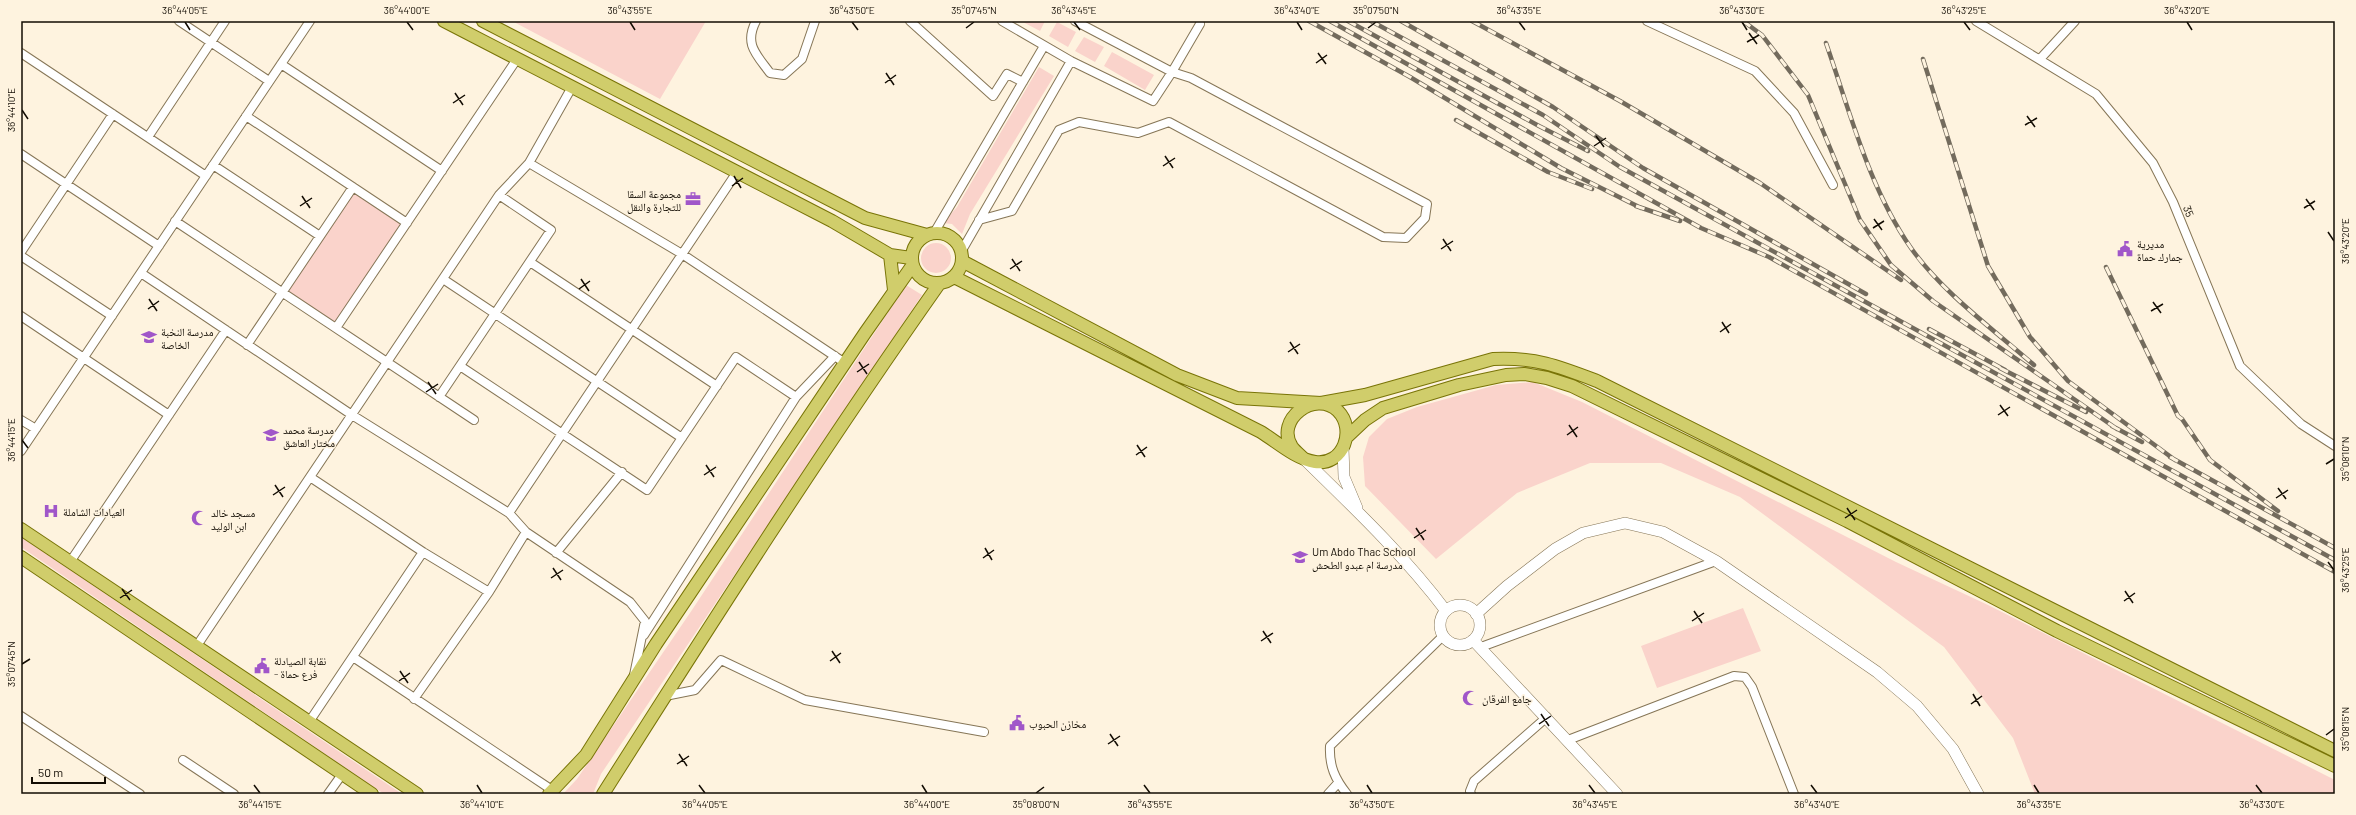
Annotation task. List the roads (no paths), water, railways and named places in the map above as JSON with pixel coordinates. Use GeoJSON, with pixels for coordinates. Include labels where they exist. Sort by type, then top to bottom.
{"type":"FeatureCollection","features":[{"type":"Feature","properties":{"kind":"main road"},"geometry":{"type":"LineString","coordinates":[[444,21],[832,221],[890,256],[912,262],[923,280],[939,284]]}},
{"type":"Feature","properties":{"kind":"main road"},"geometry":{"type":"LineString","coordinates":[[483,21],[865,218],[931,234],[941,233],[954,240],[962,256],[1177,375],[1237,398],[1321,403],[1334,407],[1343,416],[1347,426],[1345,443]]}},
{"type":"Feature","properties":{"kind":"main road"},"geometry":{"type":"LineString","coordinates":[[550,792],[586,755],[840,360],[894,290],[912,262],[916,244],[931,234]]}},
{"type":"Feature","properties":{"kind":"main road"},"geometry":{"type":"LineString","coordinates":[[890,256],[894,290]]}},
{"type":"Feature","properties":{"kind":"main road"},"geometry":{"type":"LineString","coordinates":[[604,794],[665,696],[885,360],[939,284],[954,277],[962,256]]}},
{"type":"Feature","properties":{"kind":"main road"},"geometry":{"type":"LineString","coordinates":[[954,277],[1261,432],[1303,458],[1315,462],[1325,461],[1337,455],[1345,443],[1365,420],[1383,408],[1421,396],[1506,375],[1524,374],[1547,378],[1572,386],[1847,521],[2057,631],[2335,766]]}},
{"type":"Feature","properties":{"kind":"main road"},"geometry":{"type":"LineString","coordinates":[[1303,458],[1292,447],[1289,437],[1290,424],[1297,412],[1306,406],[1365,395],[1493,359],[1514,358],[1555,364],[1597,381],[2335,751]]}},
{"type":"Feature","properties":{"kind":"main road"},"geometry":{"type":"LineString","coordinates":[[21,528],[196,647],[417,794]]}},
{"type":"Feature","properties":{"kind":"main road"},"geometry":{"type":"LineString","coordinates":[[21,557],[372,794]]}},
{"type":"Feature","properties":{"kind":"street"},"geometry":{"type":"LineString","coordinates":[[179,21],[269,81]]}},
{"type":"Feature","properties":{"kind":"street"},"geometry":{"type":"LineString","coordinates":[[148,137],[226,21]]}},
{"type":"Feature","properties":{"kind":"street"},"geometry":{"type":"LineString","coordinates":[[21,451],[310,21]]}},
{"type":"Feature","properties":{"kind":"street"},"geometry":{"type":"LineString","coordinates":[[756,21],[750,33],[754,51],[770,73],[784,75],[802,59],[815,21]]}},
{"type":"Feature","properties":{"kind":"street"},"geometry":{"type":"LineString","coordinates":[[910,21],[993,96],[1007,74],[1023,82]]}},
{"type":"Feature","properties":{"kind":"street"},"geometry":{"type":"LineString","coordinates":[[1002,21],[1071,61],[1153,101],[1200,24]]}},
{"type":"Feature","properties":{"kind":"street"},"geometry":{"type":"LineString","coordinates":[[978,220],[1012,211],[1059,130],[1079,122],[1138,133],[1169,122],[1383,237],[1406,238],[1425,218],[1427,204],[1191,78],[1172,72],[1075,21]]}},
{"type":"Feature","properties":{"kind":"street"},"geometry":{"type":"LineString","coordinates":[[1647,21],[1755,72],[1794,113],[1833,185]]}},
{"type":"Feature","properties":{"kind":"street","name":"35"},"geometry":{"type":"LineString","coordinates":[[1976,21],[2096,94],[2153,163],[2173,202],[2240,366],[2301,424],[2335,446]]}},
{"type":"Feature","properties":{"kind":"street"},"geometry":{"type":"LineString","coordinates":[[2040,59],[2075,21]]}},
{"type":"Feature","properties":{"kind":"street"},"geometry":{"type":"LineString","coordinates":[[931,234],[1044,46]]}},
{"type":"Feature","properties":{"kind":"street"},"geometry":{"type":"LineString","coordinates":[[21,53],[206,176]]}},
{"type":"Feature","properties":{"kind":"street"},"geometry":{"type":"LineString","coordinates":[[336,328],[517,59]]}},
{"type":"Feature","properties":{"kind":"street"},"geometry":{"type":"LineString","coordinates":[[962,256],[978,220],[1071,61]]}},
{"type":"Feature","properties":{"kind":"street"},"geometry":{"type":"LineString","coordinates":[[281,64],[442,171]]}},
{"type":"Feature","properties":{"kind":"street"},"geometry":{"type":"LineString","coordinates":[[196,647],[499,195],[529,163],[572,87]]}},
{"type":"Feature","properties":{"kind":"street"},"geometry":{"type":"LineString","coordinates":[[21,252],[113,114]]}},
{"type":"Feature","properties":{"kind":"street"},"geometry":{"type":"LineString","coordinates":[[246,116],[407,223]]}},
{"type":"Feature","properties":{"kind":"street"},"geometry":{"type":"LineString","coordinates":[[21,154],[159,246]]}},
{"type":"Feature","properties":{"kind":"street"},"geometry":{"type":"LineString","coordinates":[[529,163],[682,254],[840,360],[796,397],[643,636]]}},
{"type":"Feature","properties":{"kind":"street"},"geometry":{"type":"LineString","coordinates":[[213,165],[320,236]]}},
{"type":"Feature","properties":{"kind":"street"},"geometry":{"type":"LineString","coordinates":[[509,513],[737,172]]}},
{"type":"Feature","properties":{"kind":"street"},"geometry":{"type":"LineString","coordinates":[[247,345],[353,187]]}},
{"type":"Feature","properties":{"kind":"street"},"geometry":{"type":"LineString","coordinates":[[439,397],[552,230],[499,195]]}},
{"type":"Feature","properties":{"kind":"street"},"geometry":{"type":"LineString","coordinates":[[175,221],[474,420]]}},
{"type":"Feature","properties":{"kind":"street"},"geometry":{"type":"LineString","coordinates":[[21,256],[112,316]]}},
{"type":"Feature","properties":{"kind":"street"},"geometry":{"type":"LineString","coordinates":[[530,262],[717,386]]}},
{"type":"Feature","properties":{"kind":"street"},"geometry":{"type":"LineString","coordinates":[[140,273],[352,415],[509,513],[526,532],[630,602],[645,621],[643,636],[631,685]]}},
{"type":"Feature","properties":{"kind":"street"},"geometry":{"type":"LineString","coordinates":[[443,279],[682,438]]}},
{"type":"Feature","properties":{"kind":"street"},"geometry":{"type":"LineString","coordinates":[[21,316],[169,415]]}},
{"type":"Feature","properties":{"kind":"street"},"geometry":{"type":"LineString","coordinates":[[70,562],[226,330]]}},
{"type":"Feature","properties":{"kind":"street"},"geometry":{"type":"LineString","coordinates":[[460,366],[647,490],[736,357],[796,397]]}},
{"type":"Feature","properties":{"kind":"street"},"geometry":{"type":"LineString","coordinates":[[21,420],[36,429]]}},
{"type":"Feature","properties":{"kind":"street"},"geometry":{"type":"LineString","coordinates":[[1345,443],[1344,476],[1359,512]]}},
{"type":"Feature","properties":{"kind":"street"},"geometry":{"type":"LineString","coordinates":[[1303,458],[1359,512],[1432,593],[1446,611]]}},
{"type":"Feature","properties":{"kind":"street"},"geometry":{"type":"LineString","coordinates":[[556,553],[622,472]]}},
{"type":"Feature","properties":{"kind":"street"},"geometry":{"type":"LineString","coordinates":[[310,477],[423,552],[489,592]]}},
{"type":"Feature","properties":{"kind":"street"},"geometry":{"type":"LineString","coordinates":[[1476,614],[1507,586],[1555,549],[1582,533],[1625,523],[1663,532],[1716,561],[1877,672],[1917,706],[1953,749],[1978,794]]}},
{"type":"Feature","properties":{"kind":"street"},"geometry":{"type":"LineString","coordinates":[[414,699],[489,592],[526,532]]}},
{"type":"Feature","properties":{"kind":"street"},"geometry":{"type":"LineString","coordinates":[[309,722],[423,552]]}},
{"type":"Feature","properties":{"kind":"street"},"geometry":{"type":"LineString","coordinates":[[1477,644],[1479,629],[1476,614],[1469,607],[1462,605],[1452,607],[1446,611],[1440,621],[1443,636],[1451,643],[1459,645],[1477,644],[1716,561]]}},
{"type":"Feature","properties":{"kind":"street"},"geometry":{"type":"LineString","coordinates":[[1347,794],[1338,783],[1329,762],[1330,746],[1443,636]]}},
{"type":"Feature","properties":{"kind":"street"},"geometry":{"type":"LineString","coordinates":[[1477,644],[1617,794]]}},
{"type":"Feature","properties":{"kind":"street"},"geometry":{"type":"LineString","coordinates":[[353,657],[550,792]]}},
{"type":"Feature","properties":{"kind":"street"},"geometry":{"type":"LineString","coordinates":[[665,696],[695,690],[721,660],[805,700],[984,732]]}},
{"type":"Feature","properties":{"kind":"street"},"geometry":{"type":"LineString","coordinates":[[1568,740],[1734,676],[1746,677],[1752,687],[1794,794]]}},
{"type":"Feature","properties":{"kind":"street"},"geometry":{"type":"LineString","coordinates":[[1471,794],[1470,791],[1474,781],[1546,717]]}},
{"type":"Feature","properties":{"kind":"street"},"geometry":{"type":"LineString","coordinates":[[22,719],[140,794]]}},
{"type":"Feature","properties":{"kind":"street"},"geometry":{"type":"LineString","coordinates":[[183,760],[234,794]]}},
{"type":"Feature","properties":{"kind":"street"},"geometry":{"type":"LineString","coordinates":[[328,794],[343,773]]}},
{"type":"Feature","properties":{"kind":"street"},"geometry":{"type":"LineString","coordinates":[[1328,794],[1338,783]]}},
{"type":"Feature","properties":{"kind":"railway"},"geometry":{"type":"LineString","coordinates":[[1309,21],[1410,77],[1561,168],[1641,208]]}},
{"type":"Feature","properties":{"kind":"railway"},"geometry":{"type":"LineString","coordinates":[[1330,21],[1701,228],[1769,257],[2335,572]]}},
{"type":"Feature","properties":{"kind":"railway"},"geometry":{"type":"LineString","coordinates":[[1348,21],[1539,126],[1588,151]]}},
{"type":"Feature","properties":{"kind":"railway"},"geometry":{"type":"LineString","coordinates":[[1371,21],[1543,115],[1620,167],[2335,560]]}},
{"type":"Feature","properties":{"kind":"railway"},"geometry":{"type":"LineString","coordinates":[[1401,21],[1553,107],[1643,168],[1866,294]]}},
{"type":"Feature","properties":{"kind":"railway"},"geometry":{"type":"LineString","coordinates":[[1472,21],[1620,101],[1760,183],[1901,280]]}},
{"type":"Feature","properties":{"kind":"railway"},"geometry":{"type":"LineString","coordinates":[[1743,21],[1762,35],[1808,95],[1860,220],[1891,265],[1933,301],[2117,429]]}},
{"type":"Feature","properties":{"kind":"railway"},"geometry":{"type":"LineString","coordinates":[[1826,43],[1862,149],[1883,200],[1896,225],[1911,248],[1937,280],[1985,324],[2034,365]]}},
{"type":"Feature","properties":{"kind":"railway"},"geometry":{"type":"LineString","coordinates":[[1923,59],[1988,266],[2030,337],[2068,381],[2175,460]]}},
{"type":"Feature","properties":{"kind":"railway"},"geometry":{"type":"LineString","coordinates":[[1456,120],[1548,172],[1592,189]]}},
{"type":"Feature","properties":{"kind":"railway"},"geometry":{"type":"LineString","coordinates":[[1636,206],[1680,221]]}},
{"type":"Feature","properties":{"kind":"railway"},"geometry":{"type":"LineString","coordinates":[[2106,267],[2178,416],[2182,419],[2210,460],[2278,511]]}},
{"type":"Feature","properties":{"kind":"railway"},"geometry":{"type":"LineString","coordinates":[[1929,329],[2005,370]]}},
{"type":"Feature","properties":{"kind":"railway"},"geometry":{"type":"LineString","coordinates":[[2000,368],[2086,412]]}},
{"type":"Feature","properties":{"kind":"railway"},"geometry":{"type":"LineString","coordinates":[[2112,426],[2142,442]]}},
{"type":"Feature","properties":{"kind":"railway"},"geometry":{"type":"LineString","coordinates":[[2170,457],[2335,548]]}},
{"type":"Feature","properties":{"kind":"place","name":"مجموعة السقا للتجارة والنقل"},"geometry":{"type":"Point","coordinates":[693,199]}},
{"type":"Feature","properties":{"kind":"place","name":"مديرية جمارك حماة"},"geometry":{"type":"Point","coordinates":[2125,249]}},
{"type":"Feature","properties":{"kind":"place","name":"مدرسة النخبة الخاصة"},"geometry":{"type":"Point","coordinates":[149,337]}},
{"type":"Feature","properties":{"kind":"place","name":"مدرسة محمد مختار العاشق"},"geometry":{"type":"Point","coordinates":[271,435]}},
{"type":"Feature","properties":{"kind":"place","name":"العيادات الشاملة"},"geometry":{"type":"Point","coordinates":[51,511]}},
{"type":"Feature","properties":{"kind":"place","name":"مسجد خالد ابن الوليد"},"geometry":{"type":"Point","coordinates":[199,518]}},
{"type":"Feature","properties":{"kind":"place","name":"Um Abdo Thac School مدرسة ام عبدو الطحش"},"geometry":{"type":"Point","coordinates":[1300,557]}},
{"type":"Feature","properties":{"kind":"place","name":"نقابة الصيادلة - فرع حماة"},"geometry":{"type":"Point","coordinates":[262,666]}},
{"type":"Feature","properties":{"kind":"place","name":"جامع الفرقان"},"geometry":{"type":"Point","coordinates":[1470,698]}},
{"type":"Feature","properties":{"kind":"place","name":"مخازن الحبوب"},"geometry":{"type":"Point","coordinates":[1017,723]}}]}
